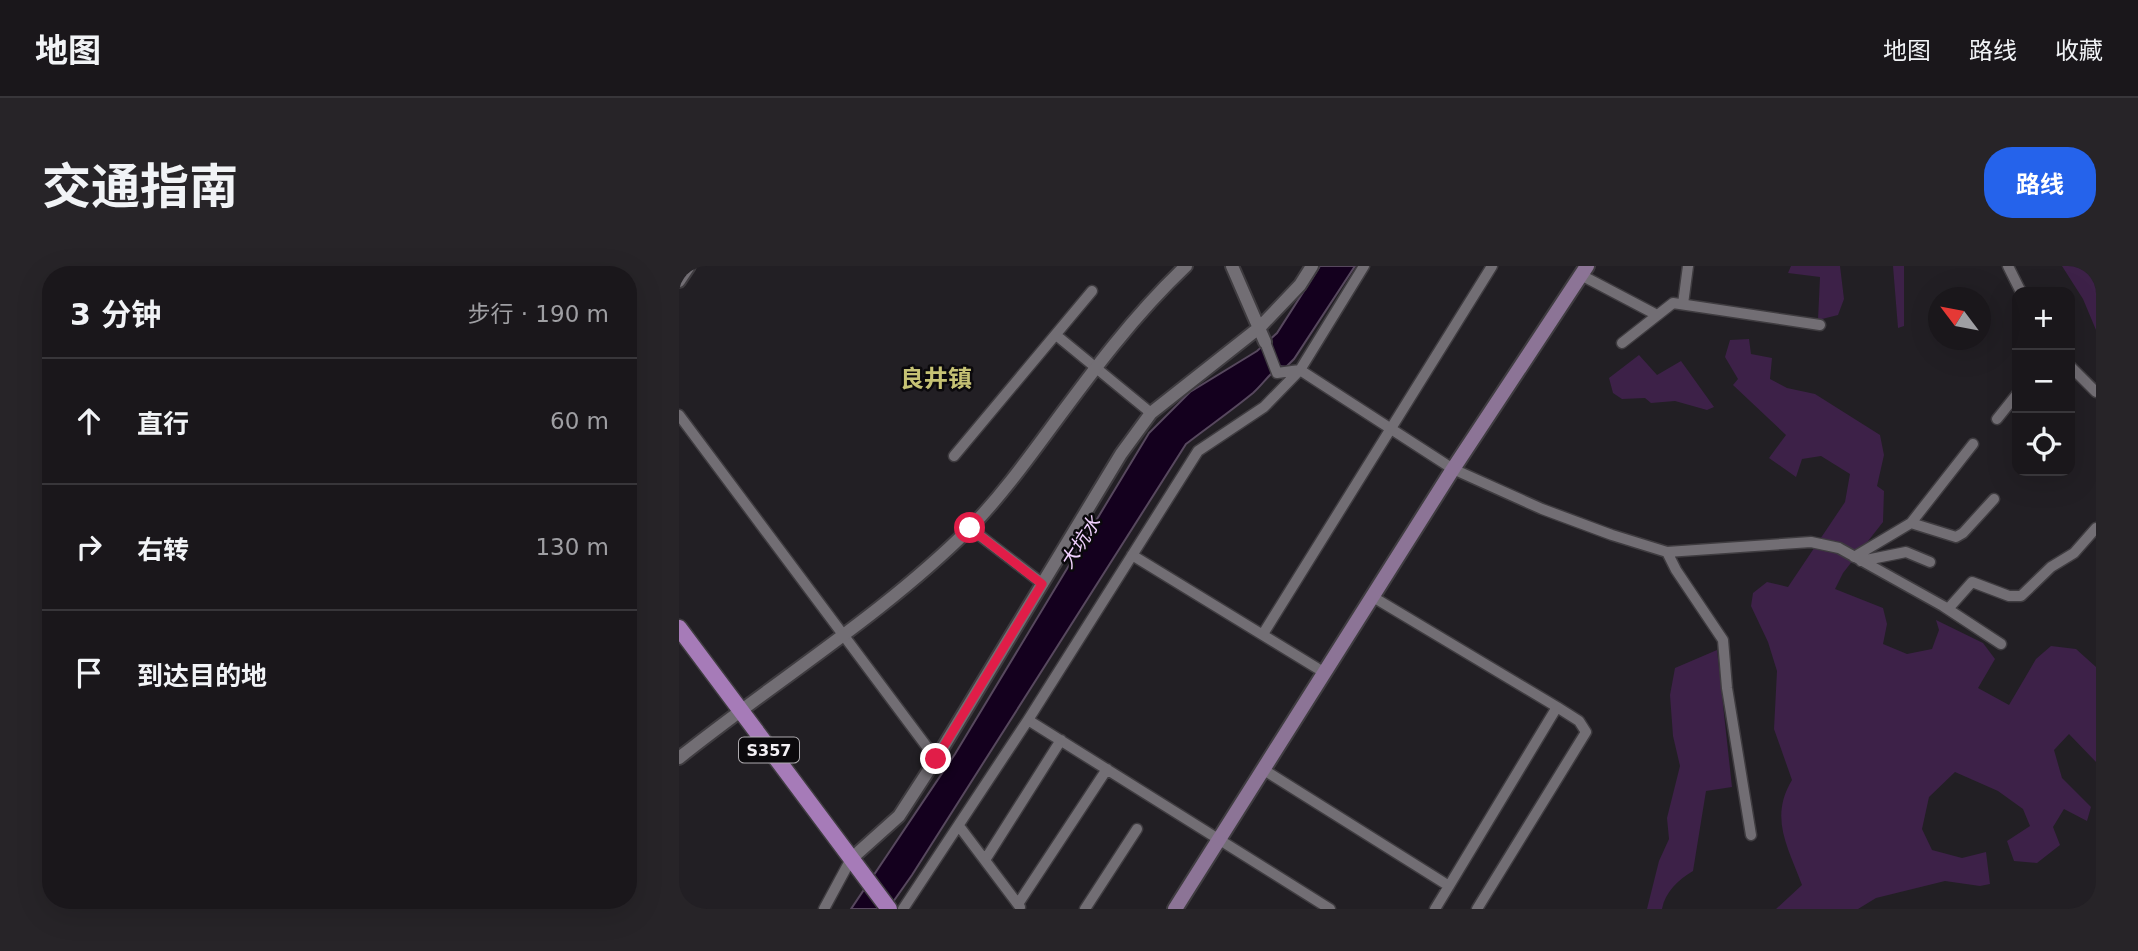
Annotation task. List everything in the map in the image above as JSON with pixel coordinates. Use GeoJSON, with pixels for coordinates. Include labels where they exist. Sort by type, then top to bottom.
{"type":"FeatureCollection","features":[{"type":"Feature","properties":{"kind":"main road"},"geometry":{"type":"LineString","coordinates":[[1175,909],[1453,469],[1584,270]]}},
{"type":"Feature","properties":{"kind":"main road","name":"S357"},"geometry":{"type":"LineString","coordinates":[[679,628],[889,909]]}},
{"type":"Feature","properties":{"kind":"street"},"geometry":{"type":"LineString","coordinates":[[679,281],[689,266]]}},
{"type":"Feature","properties":{"kind":"street"},"geometry":{"type":"LineString","coordinates":[[679,758],[739,710],[844,634],[924,570],[970,528],[1000,496],[1127,328],[1186,266]]}},
{"type":"Feature","properties":{"kind":"street"},"geometry":{"type":"LineString","coordinates":[[1232,266],[1260,327],[1277,373],[1300,370],[1453,469],[1542,509],[1667,552],[1811,542],[1839,548],[1948,609],[2001,644]]}},
{"type":"Feature","properties":{"kind":"street"},"geometry":{"type":"LineString","coordinates":[[824,909],[855,865],[899,816],[1121,454],[1151,413],[1260,327],[1300,285],[1312,266]]}},
{"type":"Feature","properties":{"kind":"street"},"geometry":{"type":"LineString","coordinates":[[904,909],[1028,720],[1198,451],[1264,407],[1300,370],[1364,266]]}},
{"type":"Feature","properties":{"kind":"street"},"geometry":{"type":"LineString","coordinates":[[1263,634],[1492,266]]}},
{"type":"Feature","properties":{"kind":"street"},"geometry":{"type":"LineString","coordinates":[[1682,304],[1688,266]]}},
{"type":"Feature","properties":{"kind":"street"},"geometry":{"type":"LineString","coordinates":[[2008,266],[2018,287]]}},
{"type":"Feature","properties":{"kind":"street"},"geometry":{"type":"LineString","coordinates":[[1584,270],[1657,315]]}},
{"type":"Feature","properties":{"kind":"street"},"geometry":{"type":"LineString","coordinates":[[954,456],[1092,291]]}},
{"type":"Feature","properties":{"kind":"street"},"geometry":{"type":"LineString","coordinates":[[1622,343],[1673,303],[1820,325]]}},
{"type":"Feature","properties":{"kind":"street"},"geometry":{"type":"LineString","coordinates":[[1056,335],[1151,413]]}},
{"type":"Feature","properties":{"kind":"street"},"geometry":{"type":"LineString","coordinates":[[2075,371],[2096,392]]}},
{"type":"Feature","properties":{"kind":"street"},"geometry":{"type":"LineString","coordinates":[[1997,419],[2012,400]]}},
{"type":"Feature","properties":{"kind":"street"},"geometry":{"type":"LineString","coordinates":[[679,415],[936,759]]}},
{"type":"Feature","properties":{"kind":"street"},"geometry":{"type":"LineString","coordinates":[[1858,559],[1911,523],[1973,444]]}},
{"type":"Feature","properties":{"kind":"street"},"geometry":{"type":"LineString","coordinates":[[1911,523],[1956,537],[1963,533],[1994,499]]}},
{"type":"Feature","properties":{"kind":"street"},"geometry":{"type":"LineString","coordinates":[[970,528],[1042,584]]}},
{"type":"Feature","properties":{"kind":"street"},"geometry":{"type":"LineString","coordinates":[[1948,609],[1972,582],[2009,596],[2021,596],[2051,567],[2074,553],[2096,528]]}},
{"type":"Feature","properties":{"kind":"street"},"geometry":{"type":"LineString","coordinates":[[1667,552],[1723,640],[1727,688],[1751,835]]}},
{"type":"Feature","properties":{"kind":"street"},"geometry":{"type":"LineString","coordinates":[[1858,559],[1906,552],[1930,562]]}},
{"type":"Feature","properties":{"kind":"street"},"geometry":{"type":"LineString","coordinates":[[1132,555],[1325,673]]}},
{"type":"Feature","properties":{"kind":"street"},"geometry":{"type":"LineString","coordinates":[[1373,597],[1557,707],[1579,721],[1586,732],[1477,909]]}},
{"type":"Feature","properties":{"kind":"street"},"geometry":{"type":"LineString","coordinates":[[1435,909],[1557,707]]}},
{"type":"Feature","properties":{"kind":"street"},"geometry":{"type":"LineString","coordinates":[[1028,720],[1330,909]]}},
{"type":"Feature","properties":{"kind":"street"},"geometry":{"type":"LineString","coordinates":[[985,860],[1061,740]]}},
{"type":"Feature","properties":{"kind":"street"},"geometry":{"type":"LineString","coordinates":[[959,826],[1020,906],[1107,769]]}},
{"type":"Feature","properties":{"kind":"street"},"geometry":{"type":"LineString","coordinates":[[1264,770],[1448,886]]}},
{"type":"Feature","properties":{"kind":"street"},"geometry":{"type":"LineString","coordinates":[[1085,909],[1137,829]]}},
{"type":"Feature","properties":{"kind":"shaded area"},"geometry":{"type":"Polygon","coordinates":[[[1320,266],[1355,266],[1294,359],[1286,367],[1280,366],[1253,393],[1186,444],[888,909],[851,909],[955,754],[1149,433],[1190,392],[1257,351],[1277,333],[1320,266]]]}},
{"type":"Feature","properties":{"kind":"shaded area"},"geometry":{"type":"Polygon","coordinates":[[[1791,266],[1840,266],[1844,299],[1838,315],[1818,320],[1820,277],[1788,273],[1791,266]]]}},
{"type":"Feature","properties":{"kind":"shaded area"},"geometry":{"type":"Polygon","coordinates":[[[1893,266],[1904,266],[1904,326],[1898,328],[1893,266]]]}},
{"type":"Feature","properties":{"kind":"shaded area"},"geometry":{"type":"Polygon","coordinates":[[[2062,266],[2096,266],[2096,330],[2083,299],[2062,266]]]}},
{"type":"Feature","properties":{"kind":"shaded area"},"geometry":{"type":"Polygon","coordinates":[[[1749,339],[1751,354],[1772,358],[1770,379],[1787,388],[1815,394],[1880,435],[1884,455],[1877,486],[1884,491],[1883,522],[1843,573],[1835,589],[1883,608],[1887,624],[1883,644],[1907,654],[1932,649],[1939,630],[1936,620],[1983,643],[1995,659],[1978,688],[2009,705],[2036,659],[2051,646],[2076,649],[2096,667],[2096,762],[2069,734],[2054,750],[2062,778],[2091,807],[2087,821],[2064,809],[2053,827],[2060,845],[2037,863],[2014,861],[2007,841],[2030,826],[2023,809],[1998,791],[1955,772],[1929,797],[1922,829],[1932,850],[1962,858],[1986,852],[1990,884],[1980,886],[1945,881],[1876,898],[1858,909],[1776,909],[1802,885],[1781,820],[1785,794],[1792,780],[1774,729],[1777,671],[1768,642],[1751,606],[1753,593],[1767,582],[1788,587],[1845,502],[1850,474],[1821,456],[1802,459],[1796,477],[1769,458],[1786,435],[1733,385],[1738,379],[1725,357],[1730,340],[1749,339]]]}},
{"type":"Feature","properties":{"kind":"shaded area"},"geometry":{"type":"Polygon","coordinates":[[[1639,355],[1657,375],[1681,361],[1714,407],[1707,410],[1675,401],[1651,403],[1645,398],[1622,399],[1613,393],[1609,378],[1639,355]]]}},
{"type":"Feature","properties":{"kind":"shaded area"},"geometry":{"type":"Polygon","coordinates":[[[1717,650],[1732,787],[1706,791],[1693,871],[1673,887],[1662,909],[1647,909],[1659,861],[1669,839],[1667,818],[1680,766],[1673,736],[1670,695],[1675,668],[1717,650]]]}},
{"type":"Feature","properties":{"kind":"district","name":"良井镇"},"geometry":{"type":"Point","coordinates":[936,379]}},
{"type":"Feature","properties":{"kind":"route"},"geometry":{"type":"LineString","coordinates":[[936,759],[1042,584],[970,528]]}},
{"type":"Feature","properties":{"kind":"water label","name":"大坑水"},"geometry":{"type":"Point","coordinates":[1080,542]}}]}
